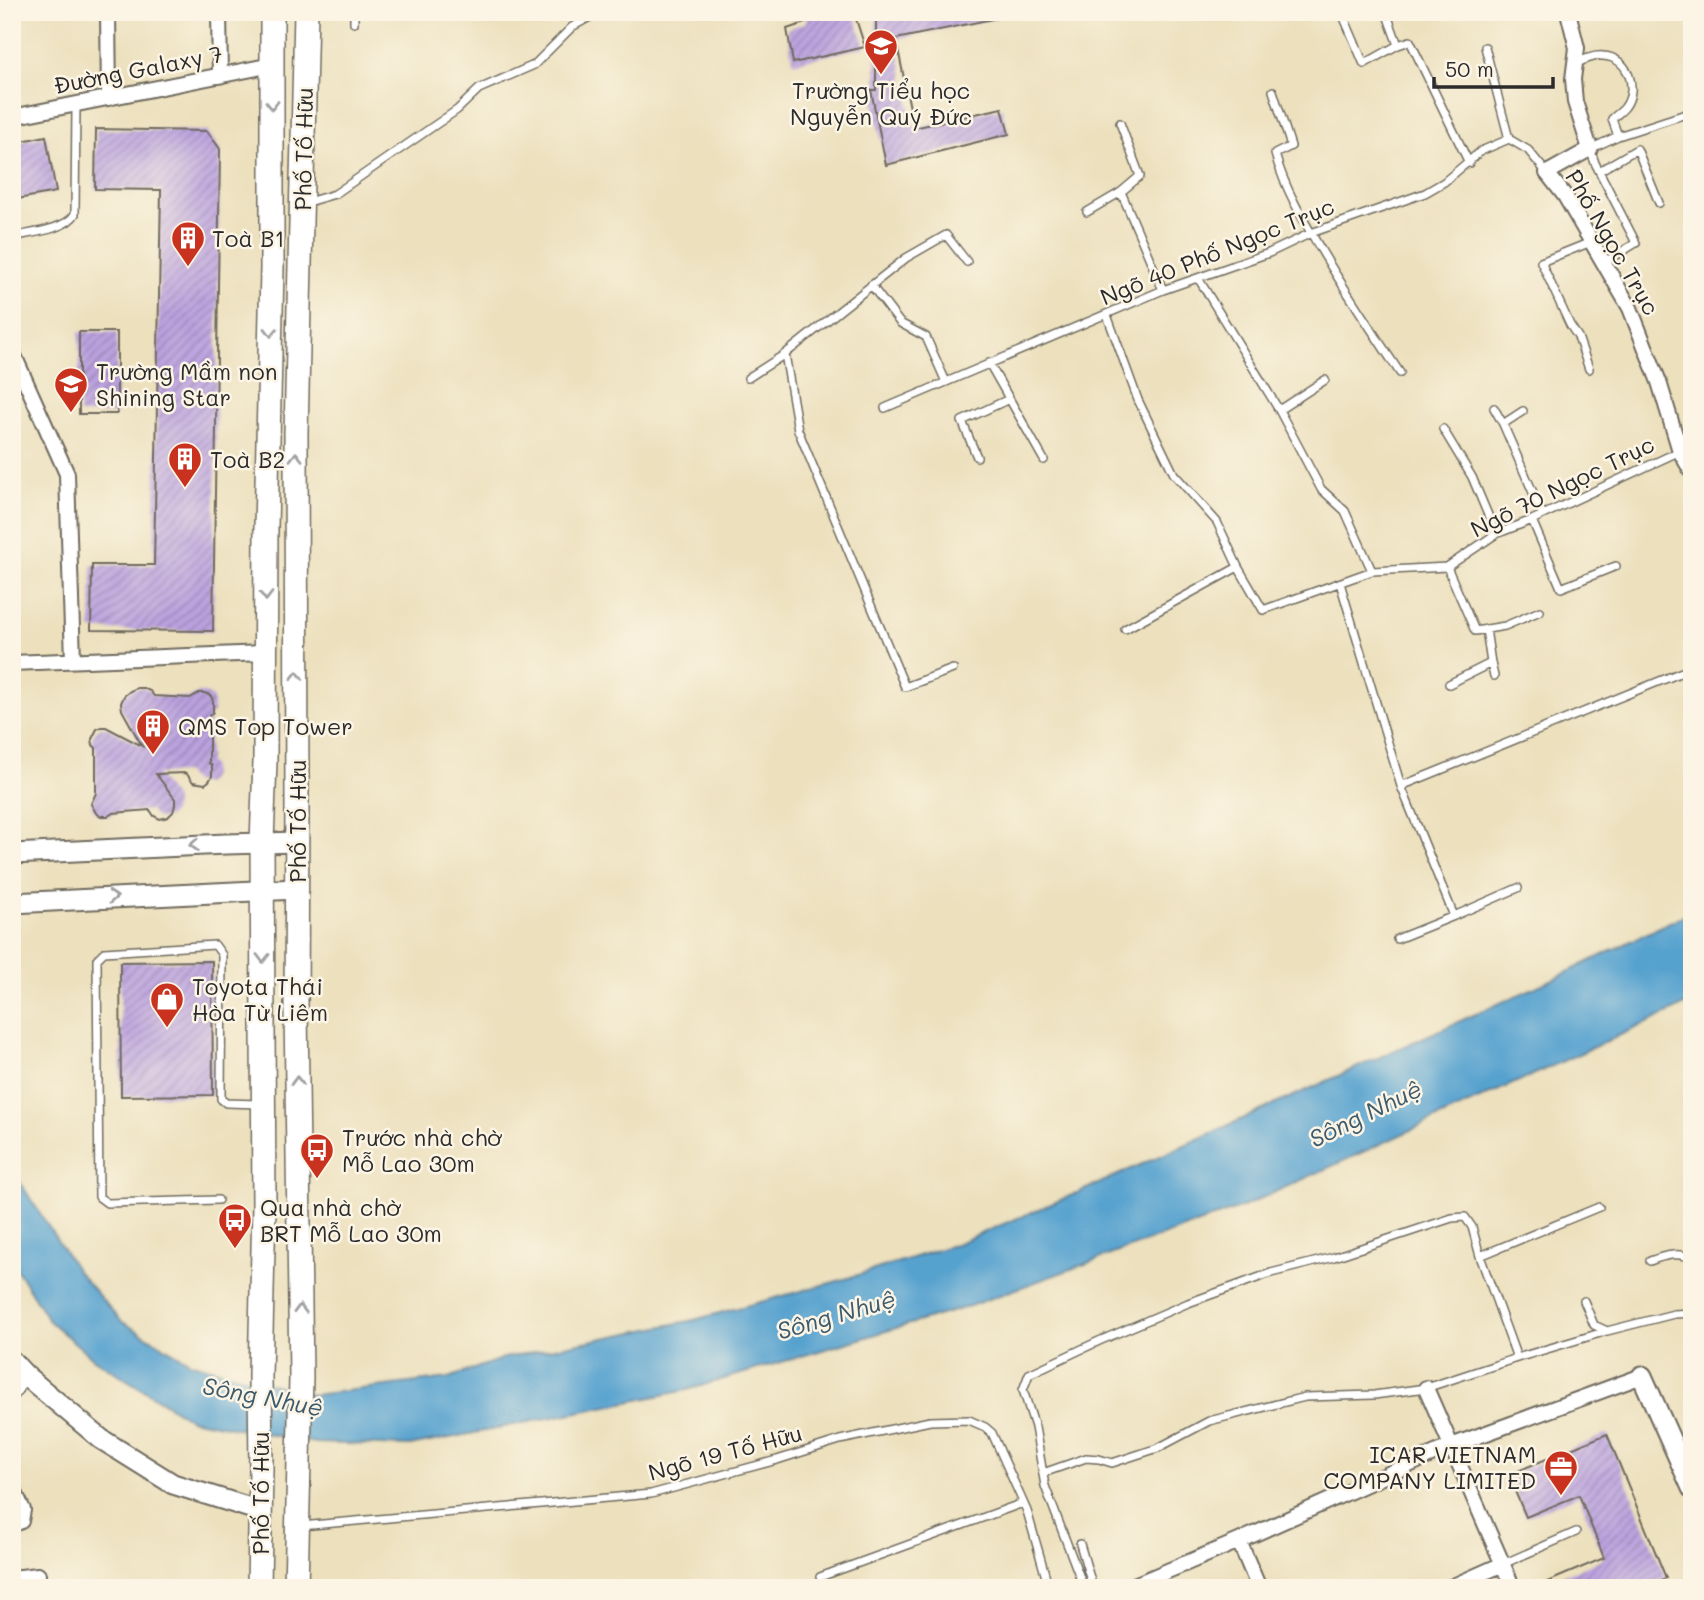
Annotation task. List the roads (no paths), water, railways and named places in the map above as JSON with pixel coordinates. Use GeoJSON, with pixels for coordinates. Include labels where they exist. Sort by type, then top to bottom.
{"type":"FeatureCollection","features":[{"type":"Feature","properties":{"kind":"main road","name":"Phố Tố Hữu"},"geometry":{"type":"LineString","coordinates":[[260,1588],[260,1376],[264,1206],[262,842],[272,269],[272,12]]}},
{"type":"Feature","properties":{"kind":"main road","name":"Phố Tố Hữu"},"geometry":{"type":"LineString","coordinates":[[296,1588],[301,1377],[296,1009],[296,433],[306,12]]}},
{"type":"Feature","properties":{"kind":"main road"},"geometry":{"type":"LineString","coordinates":[[266,528],[296,525]]}},
{"type":"Feature","properties":{"kind":"main road"},"geometry":{"type":"LineString","coordinates":[[12,854],[297,842]]}},
{"type":"Feature","properties":{"kind":"main road"},"geometry":{"type":"LineString","coordinates":[[12,903],[296,889]]}},
{"type":"Feature","properties":{"kind":"main road"},"geometry":{"type":"LineString","coordinates":[[18,1368],[101,1439],[173,1484],[260,1511]]}},
{"type":"Feature","properties":{"kind":"main road"},"geometry":{"type":"LineString","coordinates":[[1642,1376],[1692,1488]]}},
{"type":"Feature","properties":{"kind":"street"},"geometry":{"type":"LineString","coordinates":[[108,12],[108,98]]}},
{"type":"Feature","properties":{"kind":"street"},"geometry":{"type":"LineString","coordinates":[[219,12],[220,76]]}},
{"type":"Feature","properties":{"kind":"street","name":"Phố Ngọc Trục"},"geometry":{"type":"LineString","coordinates":[[1568,12],[1577,48],[1573,79],[1575,102],[1590,149],[1547,173],[1630,307],[1660,382],[1678,445],[1692,472]]}},
{"type":"Feature","properties":{"kind":"street","name":"Đường Galaxy 7"},"geometry":{"type":"LineString","coordinates":[[12,117],[272,65]]}},
{"type":"Feature","properties":{"kind":"street"},"geometry":{"type":"LineString","coordinates":[[12,351],[68,474],[74,660]]}},
{"type":"Feature","properties":{"kind":"street"},"geometry":{"type":"LineString","coordinates":[[12,663],[266,653]]}},
{"type":"Feature","properties":{"kind":"street"},"geometry":{"type":"LineString","coordinates":[[12,1392],[18,1368]]}},
{"type":"Feature","properties":{"kind":"street"},"geometry":{"type":"LineString","coordinates":[[1127,1588],[1451,1446],[1642,1376]]}},
{"type":"Feature","properties":{"kind":"street"},"geometry":{"type":"LineString","coordinates":[[1426,1388],[1513,1588]]}},
{"type":"Feature","properties":{"kind":"street"},"geometry":{"type":"LineString","coordinates":[[12,1486],[23,1510],[17,1523]]}},
{"type":"Feature","properties":{"kind":"street"},"geometry":{"type":"LineString","coordinates":[[1239,1541],[1259,1588]]}},
{"type":"Feature","properties":{"kind":"street"},"geometry":{"type":"LineString","coordinates":[[1449,1588],[1503,1564]]}},
{"type":"Feature","properties":{"kind":"street"},"geometry":{"type":"LineString","coordinates":[[12,1578],[38,1575]]}},
{"type":"Feature","properties":{"kind":"lane"},"geometry":{"type":"LineString","coordinates":[[354,12],[354,23]]}},
{"type":"Feature","properties":{"kind":"lane"},"geometry":{"type":"LineString","coordinates":[[301,204],[335,194],[457,110],[479,89],[534,65],[572,27],[599,12]]}},
{"type":"Feature","properties":{"kind":"lane"},"geometry":{"type":"LineString","coordinates":[[1386,12],[1398,45]]}},
{"type":"Feature","properties":{"kind":"lane"},"geometry":{"type":"LineString","coordinates":[[1342,13],[1364,64],[1410,41],[1469,163]]}},
{"type":"Feature","properties":{"kind":"lane"},"geometry":{"type":"LineString","coordinates":[[1485,47],[1509,139],[1528,150],[1547,173]]}},
{"type":"Feature","properties":{"kind":"lane"},"geometry":{"type":"LineString","coordinates":[[1575,64],[1605,56],[1614,59],[1628,72],[1632,88],[1629,98],[1624,108],[1612,119],[1618,136]]}},
{"type":"Feature","properties":{"kind":"lane"},"geometry":{"type":"LineString","coordinates":[[1273,91],[1291,146],[1275,154],[1280,175],[1350,298],[1400,373]]}},
{"type":"Feature","properties":{"kind":"lane"},"geometry":{"type":"LineString","coordinates":[[12,237],[60,226],[75,214],[76,105]]}},
{"type":"Feature","properties":{"kind":"lane"},"geometry":{"type":"LineString","coordinates":[[1603,263],[1636,243],[1590,149],[1618,136],[1692,112]]}},
{"type":"Feature","properties":{"kind":"lane"},"geometry":{"type":"LineString","coordinates":[[1087,212],[1121,192],[1140,176],[1120,122]]}},
{"type":"Feature","properties":{"kind":"lane","name":"Ngõ 40 Phố Ngọc Trục"},"geometry":{"type":"LineString","coordinates":[[885,408],[1163,290],[1269,253],[1311,233],[1424,193],[1444,182],[1481,151],[1509,139]]}},
{"type":"Feature","properties":{"kind":"lane"},"geometry":{"type":"LineString","coordinates":[[1599,171],[1637,149],[1659,203]]}},
{"type":"Feature","properties":{"kind":"lane"},"geometry":{"type":"LineString","coordinates":[[1121,192],[1163,290]]}},
{"type":"Feature","properties":{"kind":"lane"},"geometry":{"type":"LineString","coordinates":[[747,378],[785,354],[906,258],[946,235],[967,262]]}},
{"type":"Feature","properties":{"kind":"lane"},"geometry":{"type":"LineString","coordinates":[[1589,369],[1578,337],[1541,262],[1592,242]]}},
{"type":"Feature","properties":{"kind":"lane"},"geometry":{"type":"LineString","coordinates":[[1198,278],[1279,410],[1321,489],[1345,511],[1372,571]]}},
{"type":"Feature","properties":{"kind":"lane"},"geometry":{"type":"LineString","coordinates":[[871,285],[900,323],[926,337],[946,382]]}},
{"type":"Feature","properties":{"kind":"lane"},"geometry":{"type":"LineString","coordinates":[[1107,315],[1138,400],[1174,474],[1217,522],[1238,567],[1263,610],[1372,571],[1447,567],[1475,631],[1505,626],[1540,611]]}},
{"type":"Feature","properties":{"kind":"lane"},"geometry":{"type":"LineString","coordinates":[[785,354],[798,430],[905,687],[953,669]]}},
{"type":"Feature","properties":{"kind":"lane"},"geometry":{"type":"LineString","coordinates":[[989,363],[1044,460]]}},
{"type":"Feature","properties":{"kind":"lane"},"geometry":{"type":"LineString","coordinates":[[1279,410],[1325,380]]}},
{"type":"Feature","properties":{"kind":"lane"},"geometry":{"type":"LineString","coordinates":[[977,457],[962,421],[1009,399]]}},
{"type":"Feature","properties":{"kind":"lane"},"geometry":{"type":"LineString","coordinates":[[1494,408],[1542,513]]}},
{"type":"Feature","properties":{"kind":"lane"},"geometry":{"type":"LineString","coordinates":[[1503,424],[1524,411]]}},
{"type":"Feature","properties":{"kind":"lane"},"geometry":{"type":"LineString","coordinates":[[1443,429],[1472,477],[1496,534]]}},
{"type":"Feature","properties":{"kind":"lane","name":"Ngõ 70 Ngọc Trục"},"geometry":{"type":"LineString","coordinates":[[1447,567],[1496,534],[1532,520],[1678,445],[1692,434]]}},
{"type":"Feature","properties":{"kind":"lane"},"geometry":{"type":"LineString","coordinates":[[1532,520],[1561,588],[1616,566]]}},
{"type":"Feature","properties":{"kind":"lane"},"geometry":{"type":"LineString","coordinates":[[1125,629],[1238,567]]}},
{"type":"Feature","properties":{"kind":"lane"},"geometry":{"type":"LineString","coordinates":[[1340,583],[1401,786],[1454,916]]}},
{"type":"Feature","properties":{"kind":"lane"},"geometry":{"type":"LineString","coordinates":[[1486,629],[1494,676]]}},
{"type":"Feature","properties":{"kind":"lane"},"geometry":{"type":"LineString","coordinates":[[1448,684],[1491,663]]}},
{"type":"Feature","properties":{"kind":"lane"},"geometry":{"type":"LineString","coordinates":[[1401,786],[1692,668]]}},
{"type":"Feature","properties":{"kind":"lane"},"geometry":{"type":"LineString","coordinates":[[1397,939],[1518,888]]}},
{"type":"Feature","properties":{"kind":"lane"},"geometry":{"type":"LineString","coordinates":[[218,1200],[107,1203],[99,1197],[97,959],[104,953],[215,945],[222,955],[221,1099],[226,1103],[264,1104]]}},
{"type":"Feature","properties":{"kind":"lane"},"geometry":{"type":"LineString","coordinates":[[1480,1256],[1599,1207]]}},
{"type":"Feature","properties":{"kind":"lane"},"geometry":{"type":"LineString","coordinates":[[1084,1588],[1045,1486],[1035,1427],[1023,1390],[1029,1374],[1188,1303],[1272,1273],[1335,1257],[1465,1217],[1472,1227],[1517,1358]]}},
{"type":"Feature","properties":{"kind":"lane"},"geometry":{"type":"LineString","coordinates":[[1650,1261],[1665,1255],[1687,1255],[1692,1259]]}},
{"type":"Feature","properties":{"kind":"lane"},"geometry":{"type":"LineString","coordinates":[[1584,1301],[1594,1325],[1607,1331]]}},
{"type":"Feature","properties":{"kind":"lane"},"geometry":{"type":"LineString","coordinates":[[1043,1473],[1086,1458],[1112,1463],[1158,1448],[1209,1422],[1305,1397],[1374,1395],[1426,1388],[1607,1331],[1674,1314],[1692,1313]]}},
{"type":"Feature","properties":{"kind":"lane","name":"Ngõ 19 Tố Hữu"},"geometry":{"type":"LineString","coordinates":[[297,1527],[651,1494],[840,1440],[930,1420],[969,1420],[992,1433],[1023,1503],[1049,1588]]}},
{"type":"Feature","properties":{"kind":"lane"},"geometry":{"type":"LineString","coordinates":[[820,1577],[1023,1503]]}},
{"type":"Feature","properties":{"kind":"lane"},"geometry":{"type":"LineString","coordinates":[[1503,1564],[1576,1532]]}},
{"type":"Feature","properties":{"kind":"lane"},"geometry":{"type":"LineString","coordinates":[[1080,1544],[1093,1588]]}},
{"type":"Feature","properties":{"kind":"water","name":"Sông Nhuệ"},"geometry":{"type":"Polygon","coordinates":[[[1692,911],[1692,1001],[1675,1010],[1242,1207],[964,1308],[687,1390],[410,1446],[315,1443],[190,1419],[94,1359],[49,1321],[12,1262],[12,1170],[77,1271],[121,1321],[192,1363],[313,1395],[449,1378],[504,1358],[694,1320],[845,1279],[956,1244],[1089,1188],[1560,976],[1692,911]]]}},
{"type":"Feature","properties":{"kind":"place","name":"Trường Tiểu học Nguyễn Quý Đức"},"geometry":{"type":"Point","coordinates":[881,76]}},
{"type":"Feature","properties":{"kind":"place","name":"Toà B1"},"geometry":{"type":"Point","coordinates":[188,268]}},
{"type":"Feature","properties":{"kind":"place","name":"Trường Mầm non Shining Star"},"geometry":{"type":"Point","coordinates":[71,414]}},
{"type":"Feature","properties":{"kind":"place","name":"Toà B2"},"geometry":{"type":"Point","coordinates":[185,489]}},
{"type":"Feature","properties":{"kind":"place","name":"QMS Top Tower"},"geometry":{"type":"Point","coordinates":[153,756]}},
{"type":"Feature","properties":{"kind":"place","name":"Toyota Thái Hòa Từ Liêm"},"geometry":{"type":"Point","coordinates":[167,1029]}},
{"type":"Feature","properties":{"kind":"place","name":"Trước nhà chờ Mỗ Lao 30m"},"geometry":{"type":"Point","coordinates":[317,1180]}},
{"type":"Feature","properties":{"kind":"place","name":"Qua nhà chờ BRT Mỗ Lao 30m"},"geometry":{"type":"Point","coordinates":[235,1250]}},
{"type":"Feature","properties":{"kind":"place","name":"ICAR VIETNAM COMPANY LIMITED"},"geometry":{"type":"Point","coordinates":[1561,1497]}}]}
